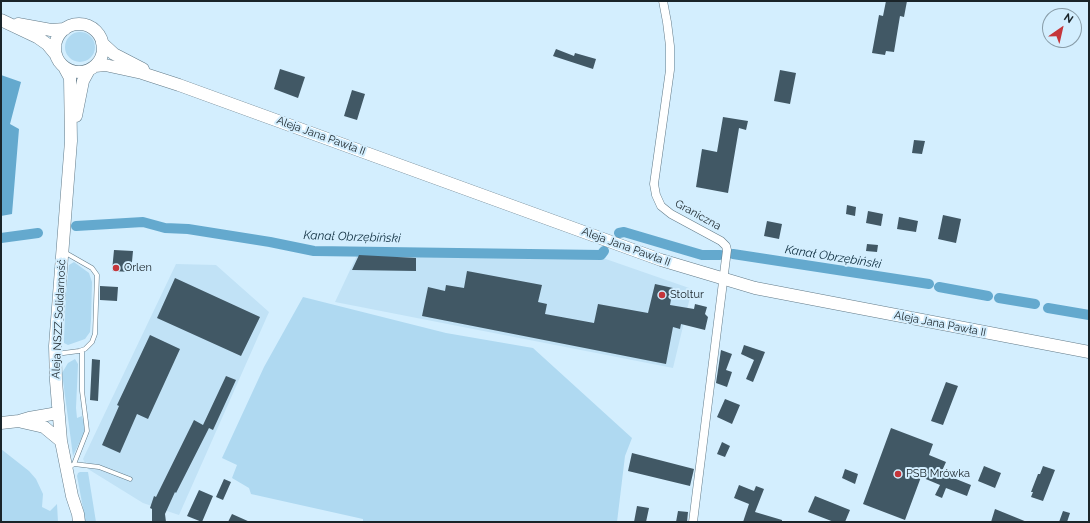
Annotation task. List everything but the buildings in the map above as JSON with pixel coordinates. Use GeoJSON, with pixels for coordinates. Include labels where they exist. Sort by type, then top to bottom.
{"type":"FeatureCollection","features":[{"type":"Feature","properties":{"kind":"main road"},"geometry":{"type":"LineString","coordinates":[[2,20],[51,30],[65,29]]}},
{"type":"Feature","properties":{"kind":"main road"},"geometry":{"type":"LineString","coordinates":[[2,20],[47,44],[64,67],[76,72],[92,68],[101,56],[102,42],[99,35],[87,26],[79,24],[72,25],[65,29],[56,40],[56,55]]}},
{"type":"Feature","properties":{"kind":"main road","name":"Aleja Jana Pawła II"},"geometry":{"type":"LineString","coordinates":[[102,42],[114,54],[179,85]]}},
{"type":"Feature","properties":{"kind":"main road","name":"Aleja Jana Pawła II"},"geometry":{"type":"LineString","coordinates":[[92,68],[106,65],[142,73],[179,85],[661,260],[722,279],[755,288],[1089,352]]}},
{"type":"Feature","properties":{"kind":"main road","name":"Aleja NSZZ Solidarność"},"geometry":{"type":"LineString","coordinates":[[64,67],[70,78],[71,141],[62,251],[56,354],[56,381],[61,442],[70,467],[72,496],[71,522]]}},
{"type":"Feature","properties":{"kind":"main road","name":"Aleja NSZZ Solidarność"},"geometry":{"type":"LineString","coordinates":[[71,141],[83,81],[92,68]]}},
{"type":"Feature","properties":{"kind":"main road"},"geometry":{"type":"LineString","coordinates":[[1,423],[58,413]]}},
{"type":"Feature","properties":{"kind":"main road"},"geometry":{"type":"LineString","coordinates":[[19,421],[44,427],[61,442]]}},
{"type":"Feature","properties":{"kind":"main road","name":"Aleja NSZZ Solidarność"},"geometry":{"type":"LineString","coordinates":[[72,496],[79,522]]}},
{"type":"Feature","properties":{"kind":"street","name":"Graniczna"},"geometry":{"type":"LineString","coordinates":[[663,1],[670,46],[670,70],[654,184],[656,195],[661,206],[671,214],[721,241],[726,246],[727,250],[722,279],[693,522]]}},
{"type":"Feature","properties":{"kind":"lane"},"geometry":{"type":"LineString","coordinates":[[56,354],[85,349],[92,342],[96,334],[97,275],[92,268],[62,251]]}},
{"type":"Feature","properties":{"kind":"lane"},"geometry":{"type":"LineString","coordinates":[[82,350],[82,391],[86,431],[70,467],[99,467],[130,479]]}},
{"type":"Feature","properties":{"kind":"shaded area"},"geometry":{"type":"Polygon","coordinates":[[[80,32],[90,37],[95,47],[90,57],[80,62],[70,57],[65,47],[70,37],[80,32]]]}},
{"type":"Feature","properties":{"kind":"shaded area"},"geometry":{"type":"Polygon","coordinates":[[[1,75],[21,82],[10,124],[19,129],[12,214],[1,216],[1,75]]]}},
{"type":"Feature","properties":{"kind":"shaded area"},"geometry":{"type":"Polygon","coordinates":[[[359,251],[600,257],[692,289],[673,368],[335,302],[359,251]]]}},
{"type":"Feature","properties":{"kind":"shaded area"},"geometry":{"type":"Polygon","coordinates":[[[74,262],[89,273],[92,282],[91,320],[90,332],[85,339],[68,345],[64,343],[66,294],[69,265],[74,262]]]}},
{"type":"Feature","properties":{"kind":"shaded area"},"geometry":{"type":"Polygon","coordinates":[[[176,264],[216,265],[269,312],[179,515],[143,503],[88,469],[83,459],[176,264]]]}},
{"type":"Feature","properties":{"kind":"shaded area"},"geometry":{"type":"Polygon","coordinates":[[[303,297],[446,333],[533,348],[632,438],[625,456],[617,522],[363,522],[363,519],[251,494],[249,488],[232,478],[237,465],[222,458],[264,367],[303,297]]]}},
{"type":"Feature","properties":{"kind":"shaded area"},"geometry":{"type":"Polygon","coordinates":[[[75,359],[78,364],[77,418],[82,416],[85,426],[84,433],[73,456],[62,373],[68,363],[75,359]]]}},
{"type":"Feature","properties":{"kind":"shaded area"},"geometry":{"type":"Polygon","coordinates":[[[1,449],[29,471],[36,479],[43,494],[42,507],[50,511],[57,504],[58,522],[1,522],[1,449]]]}},
{"type":"Feature","properties":{"kind":"shaded area"},"geometry":{"type":"Polygon","coordinates":[[[80,472],[88,472],[96,522],[85,522],[77,476],[80,472]]]}},
{"type":"Feature","properties":{"kind":"waterway","name":"Kanał Obrzębiński"},"geometry":{"type":"LineString","coordinates":[[76,226],[143,222],[165,228],[188,229],[270,242],[314,251],[601,255],[604,251]]}},
{"type":"Feature","properties":{"kind":"waterway","name":"Kanał Obrzębiński"},"geometry":{"type":"LineString","coordinates":[[619,233],[624,232],[702,255],[720,255]]}},
{"type":"Feature","properties":{"kind":"waterway","name":"Kanał Obrzębiński"},"geometry":{"type":"LineString","coordinates":[[1,238],[38,233]]}},
{"type":"Feature","properties":{"kind":"waterway","name":"Kanał Obrzębiński"},"geometry":{"type":"LineString","coordinates":[[733,254],[929,284]]}},
{"type":"Feature","properties":{"kind":"waterway","name":"Kanał Obrzębiński"},"geometry":{"type":"LineString","coordinates":[[939,287],[988,296]]}},
{"type":"Feature","properties":{"kind":"waterway","name":"Kanał Obrzębiński"},"geometry":{"type":"LineString","coordinates":[[999,298],[1035,304]]}},
{"type":"Feature","properties":{"kind":"waterway","name":"Kanał Obrzębiński"},"geometry":{"type":"LineString","coordinates":[[1048,308],[1089,315]]}},
{"type":"Feature","properties":{"kind":"place","name":"Orlen"},"geometry":{"type":"Point","coordinates":[116,268]}},
{"type":"Feature","properties":{"kind":"place","name":"Stoltur"},"geometry":{"type":"Point","coordinates":[662,295]}},
{"type":"Feature","properties":{"kind":"place","name":"PSB Mrówka"},"geometry":{"type":"Point","coordinates":[898,474]}}]}
